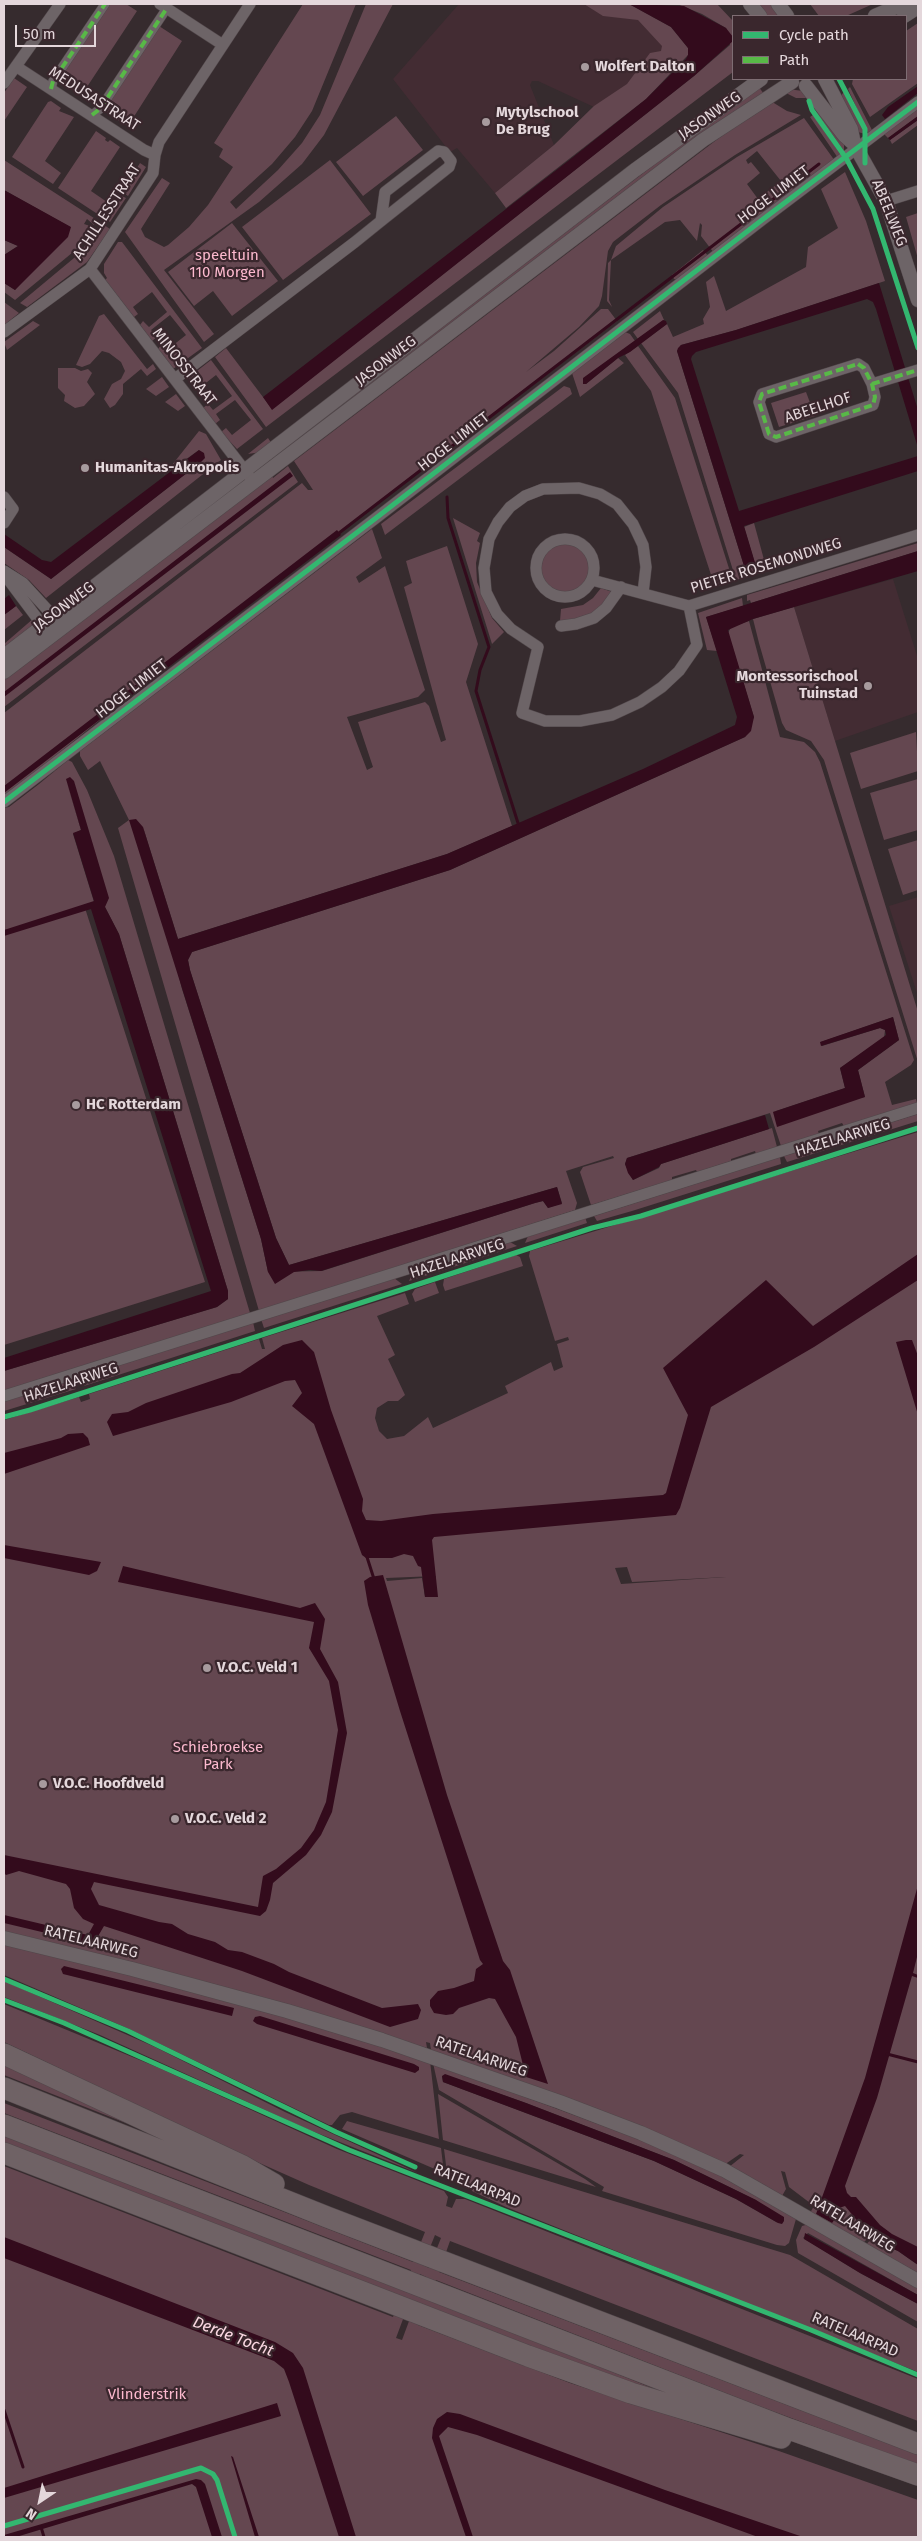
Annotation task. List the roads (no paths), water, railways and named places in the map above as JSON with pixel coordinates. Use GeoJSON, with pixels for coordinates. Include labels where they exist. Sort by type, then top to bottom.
{"type":"FeatureCollection","features":[{"type":"Feature","properties":{"kind":"highway"},"geometry":{"type":"LineString","coordinates":[[4,2054],[243,2166],[327,2217]]}},
{"type":"Feature","properties":{"kind":"highway"},"geometry":{"type":"LineString","coordinates":[[4,2088],[327,2217],[918,2444]]}},
{"type":"Feature","properties":{"kind":"highway"},"geometry":{"type":"LineString","coordinates":[[4,2125],[780,2425],[918,2475]]}},
{"type":"Feature","properties":{"kind":"highway"},"geometry":{"type":"LineString","coordinates":[[4,2153],[275,2260],[631,2393],[778,2437],[867,2456]]}},
{"type":"Feature","properties":{"kind":"street"},"geometry":{"type":"LineString","coordinates":[[4,83],[60,4]]}},
{"type":"Feature","properties":{"kind":"street"},"geometry":{"type":"LineString","coordinates":[[51,89],[53,82],[105,4]]}},
{"type":"Feature","properties":{"kind":"street","name":"ACHILLESSTRAAT"},"geometry":{"type":"LineString","coordinates":[[4,332],[90,269],[153,173],[159,142],[250,4]]}},
{"type":"Feature","properties":{"kind":"street"},"geometry":{"type":"LineString","coordinates":[[750,4],[759,15]]}},
{"type":"Feature","properties":{"kind":"street"},"geometry":{"type":"LineString","coordinates":[[778,4],[786,15]]}},
{"type":"Feature","properties":{"kind":"street"},"geometry":{"type":"LineString","coordinates":[[877,15],[903,4]]}},
{"type":"Feature","properties":{"kind":"street"},"geometry":{"type":"LineString","coordinates":[[92,115],[100,109],[163,6],[223,45]]}},
{"type":"Feature","properties":{"kind":"street"},"geometry":{"type":"LineString","coordinates":[[906,15],[918,7]]}},
{"type":"Feature","properties":{"kind":"street","name":"MEDUSASTRAAT"},"geometry":{"type":"LineString","coordinates":[[17,67],[155,155]]}},
{"type":"Feature","properties":{"kind":"street","name":"JASONWEG"},"geometry":{"type":"LineString","coordinates":[[4,656],[635,170],[761,80]]}},
{"type":"Feature","properties":{"kind":"street","name":"JASONWEG"},"geometry":{"type":"LineString","coordinates":[[4,672],[703,140],[795,82],[812,80]]}},
{"type":"Feature","properties":{"kind":"street","name":"ABEELWEG"},"geometry":{"type":"LineString","coordinates":[[826,80],[851,129],[855,146]]}},
{"type":"Feature","properties":{"kind":"street","name":"ABEELWEG"},"geometry":{"type":"LineString","coordinates":[[795,82],[855,146],[886,201],[918,300]]}},
{"type":"Feature","properties":{"kind":"street","name":"HOGE LIMIET"},"geometry":{"type":"LineString","coordinates":[[4,802],[855,146],[918,102]]}},
{"type":"Feature","properties":{"kind":"street"},"geometry":{"type":"LineString","coordinates":[[175,379],[381,221],[449,167],[451,160],[444,152],[438,151],[384,192],[381,221]]}},
{"type":"Feature","properties":{"kind":"street"},"geometry":{"type":"LineString","coordinates":[[886,201],[918,191]]}},
{"type":"Feature","properties":{"kind":"street","name":"MINOSSTRAAT"},"geometry":{"type":"LineString","coordinates":[[90,269],[254,483]]}},
{"type":"Feature","properties":{"kind":"street","name":"ABEELHOF"},"geometry":{"type":"LineString","coordinates":[[858,364],[864,368],[872,384],[875,397],[873,405],[776,437],[769,434],[759,402],[762,394],[858,364]]}},
{"type":"Feature","properties":{"kind":"street"},"geometry":{"type":"LineString","coordinates":[[872,384],[914,371]]}},
{"type":"Feature","properties":{"kind":"street"},"geometry":{"type":"LineString","coordinates":[[643,593],[646,566],[643,546],[633,524],[617,504],[600,494],[578,488],[543,489],[525,496],[510,507],[498,522],[489,539],[484,568],[486,592],[497,614],[511,629],[538,647],[522,713],[545,721],[580,721],[612,715],[640,702],[662,687],[679,671],[697,644],[688,606]]}},
{"type":"Feature","properties":{"kind":"street"},"geometry":{"type":"LineString","coordinates":[[4,497],[13,509],[4,523]]}},
{"type":"Feature","properties":{"kind":"street","name":"PIETER ROSEMONDWEG"},"geometry":{"type":"LineString","coordinates":[[592,580],[688,606],[918,535]]}},
{"type":"Feature","properties":{"kind":"street"},"geometry":{"type":"LineString","coordinates":[[570,539],[580,543],[588,550],[593,559],[595,569],[592,580],[582,592],[565,597],[557,596],[549,592],[538,577],[538,558],[542,551],[554,541],[570,539]]}},
{"type":"Feature","properties":{"kind":"street"},"geometry":{"type":"LineString","coordinates":[[4,573],[23,583],[54,617],[58,632]]}},
{"type":"Feature","properties":{"kind":"street"},"geometry":{"type":"LineString","coordinates":[[4,573],[43,626],[58,632]]}},
{"type":"Feature","properties":{"kind":"street"},"geometry":{"type":"LineString","coordinates":[[561,626],[576,624],[594,618],[606,608],[621,587]]}},
{"type":"Feature","properties":{"kind":"street","name":"HAZELAARWEG"},"geometry":{"type":"LineString","coordinates":[[4,1396],[918,1108]]}},
{"type":"Feature","properties":{"kind":"street","name":"RATELAARWEG"},"geometry":{"type":"LineString","coordinates":[[4,1938],[132,1969],[296,2014],[382,2040],[560,2102],[724,2170],[918,2281]]}},
{"type":"Feature","properties":{"kind":"water"},"geometry":{"type":"Polygon","coordinates":[[[629,4],[684,6],[726,28],[732,36],[732,42],[694,76],[272,410],[263,397],[646,99],[688,55],[688,48],[671,27],[629,4]]]}},
{"type":"Feature","properties":{"kind":"water"},"geometry":{"type":"Polygon","coordinates":[[[918,86],[918,93],[885,119],[882,115],[888,107],[918,86]]]}},
{"type":"Feature","properties":{"kind":"water"},"geometry":{"type":"Polygon","coordinates":[[[918,116],[918,120],[890,140],[888,138],[918,116]]]}},
{"type":"Feature","properties":{"kind":"water"},"geometry":{"type":"Polygon","coordinates":[[[4,190],[71,227],[68,237],[15,290],[4,283],[4,255],[18,246],[4,240],[4,190]]]}},
{"type":"Feature","properties":{"kind":"water"},"geometry":{"type":"Polygon","coordinates":[[[879,283],[918,410],[918,448],[876,309],[873,302],[867,299],[696,352],[692,356],[691,359],[739,511],[918,456],[918,471],[744,526],[756,566],[745,569],[677,351],[678,348],[681,345],[736,330],[879,283]]]}},
{"type":"Feature","properties":{"kind":"water"},"geometry":{"type":"Polygon","coordinates":[[[663,320],[667,324],[630,352],[618,358],[586,384],[583,384],[583,378],[663,320]]]}},
{"type":"Feature","properties":{"kind":"water"},"geometry":{"type":"Polygon","coordinates":[[[199,450],[204,453],[205,458],[201,462],[51,579],[4,547],[4,534],[42,560],[51,562],[199,450]]]}},
{"type":"Feature","properties":{"kind":"water"},"geometry":{"type":"Polygon","coordinates":[[[290,472],[293,476],[4,697],[4,692],[290,472]]]}},
{"type":"Feature","properties":{"kind":"water"},"geometry":{"type":"Polygon","coordinates":[[[337,530],[341,535],[4,793],[4,786],[337,530]]]}},
{"type":"Feature","properties":{"kind":"water"},"geometry":{"type":"Polygon","coordinates":[[[918,551],[918,571],[753,619],[728,630],[754,717],[751,731],[745,737],[450,870],[192,952],[188,960],[190,970],[276,1238],[289,1265],[557,1187],[562,1204],[548,1208],[543,1201],[535,1203],[321,1271],[294,1272],[275,1284],[268,1272],[261,1239],[129,820],[136,819],[143,827],[178,939],[447,854],[643,769],[735,725],[737,717],[706,617],[918,551]]]}},
{"type":"Feature","properties":{"kind":"water"},"geometry":{"type":"Polygon","coordinates":[[[9,595],[16,606],[4,615],[4,599],[9,595]]]}},
{"type":"Feature","properties":{"kind":"water"},"geometry":{"type":"Polygon","coordinates":[[[70,777],[74,781],[109,898],[105,907],[119,934],[228,1291],[228,1299],[217,1307],[4,1371],[4,1358],[211,1291],[91,909],[4,936],[4,930],[94,901],[73,833],[81,830],[66,779],[70,777]]]}},
{"type":"Feature","properties":{"kind":"water"},"geometry":{"type":"Polygon","coordinates":[[[893,1017],[899,1040],[858,1070],[865,1097],[777,1127],[773,1112],[845,1088],[840,1068],[886,1035],[885,1030],[880,1028],[821,1046],[820,1042],[893,1017]]]}},
{"type":"Feature","properties":{"kind":"water"},"geometry":{"type":"Polygon","coordinates":[[[765,1115],[769,1129],[661,1164],[659,1167],[633,1180],[628,1173],[625,1164],[627,1158],[765,1115]]]}},
{"type":"Feature","properties":{"kind":"water"},"geometry":{"type":"Polygon","coordinates":[[[918,1254],[918,1280],[814,1347],[711,1407],[680,1508],[676,1515],[434,1537],[432,1540],[438,1597],[425,1597],[421,1567],[418,1566],[413,1556],[404,1554],[392,1558],[366,1558],[362,1555],[314,1424],[292,1406],[302,1393],[295,1380],[285,1381],[231,1402],[113,1436],[107,1422],[112,1414],[128,1412],[146,1403],[240,1373],[283,1345],[302,1340],[314,1352],[331,1410],[363,1499],[362,1511],[366,1520],[381,1521],[433,1514],[663,1495],[666,1493],[688,1415],[663,1368],[766,1280],[813,1326],[918,1254]]]}},
{"type":"Feature","properties":{"kind":"water"},"geometry":{"type":"Polygon","coordinates":[[[912,1340],[918,1356],[918,1415],[896,1342],[912,1340]]]}},
{"type":"Feature","properties":{"kind":"water"},"geometry":{"type":"Polygon","coordinates":[[[83,1433],[88,1438],[90,1445],[4,1474],[4,1453],[61,1438],[68,1434],[83,1433]]]}},
{"type":"Feature","properties":{"kind":"water"},"geometry":{"type":"Polygon","coordinates":[[[4,1545],[101,1562],[97,1571],[89,1575],[4,1558],[4,1545]]]}},
{"type":"Feature","properties":{"kind":"water"},"geometry":{"type":"Polygon","coordinates":[[[123,1566],[300,1608],[315,1603],[325,1619],[320,1649],[338,1682],[347,1733],[332,1812],[321,1835],[306,1855],[273,1883],[266,1911],[260,1916],[94,1882],[91,1889],[99,1905],[172,1924],[188,1934],[215,1942],[228,1950],[242,1952],[274,1964],[289,1972],[382,2008],[418,2004],[421,2010],[418,2019],[390,2027],[242,1971],[104,1926],[97,1938],[88,1943],[4,1923],[4,1915],[88,1935],[94,1924],[83,1919],[74,1908],[70,1889],[66,1884],[19,1871],[6,1875],[4,1873],[4,1855],[258,1907],[263,1876],[276,1869],[301,1848],[314,1830],[326,1802],[338,1730],[329,1681],[309,1648],[314,1622],[118,1582],[123,1566]]]}},
{"type":"Feature","properties":{"kind":"water"},"geometry":{"type":"Polygon","coordinates":[[[383,1575],[447,1795],[503,1961],[510,1970],[548,2084],[526,2077],[516,2037],[495,1999],[489,1998],[459,2008],[453,2014],[446,2015],[434,2013],[430,2006],[430,2000],[438,1991],[474,1981],[476,1969],[483,1964],[480,1960],[400,1711],[368,1605],[364,1581],[370,1577],[383,1575]]]}},
{"type":"Feature","properties":{"kind":"water"},"geometry":{"type":"Polygon","coordinates":[[[918,1885],[918,1953],[913,1973],[918,1975],[918,1978],[912,1976],[877,2098],[845,2186],[847,2193],[851,2197],[856,2197],[880,2225],[892,2234],[918,2247],[918,2265],[898,2251],[874,2241],[845,2206],[839,2208],[839,2214],[832,2223],[816,2214],[865,2078],[918,1885]]]}},
{"type":"Feature","properties":{"kind":"water"},"geometry":{"type":"Polygon","coordinates":[[[64,1966],[234,2008],[232,2016],[63,1974],[61,1969],[64,1966]]]}},
{"type":"Feature","properties":{"kind":"water"},"geometry":{"type":"Polygon","coordinates":[[[260,2016],[414,2064],[419,2067],[419,2070],[415,2073],[257,2024],[253,2021],[255,2017],[260,2016]]]}},
{"type":"Feature","properties":{"kind":"water"},"geometry":{"type":"Polygon","coordinates":[[[445,2074],[674,2160],[756,2200],[784,2217],[784,2221],[782,2224],[778,2223],[736,2199],[654,2161],[443,2082],[442,2076],[445,2074]]]}},
{"type":"Feature","properties":{"kind":"water"},"geometry":{"type":"Polygon","coordinates":[[[805,2233],[918,2295],[918,2304],[860,2273],[804,2239],[805,2233]]]}},
{"type":"Feature","properties":{"kind":"water","name":"Derde Tocht"},"geometry":{"type":"Polygon","coordinates":[[[4,2237],[275,2342],[293,2353],[303,2368],[356,2537],[339,2537],[284,2369],[274,2361],[4,2258],[4,2237]]]}},
{"type":"Feature","properties":{"kind":"water"},"geometry":{"type":"Polygon","coordinates":[[[277,2403],[281,2416],[4,2498],[4,2488],[277,2403]]]}},
{"type":"Feature","properties":{"kind":"water"},"geometry":{"type":"Polygon","coordinates":[[[447,2412],[460,2414],[665,2490],[803,2537],[758,2537],[477,2435],[448,2427],[439,2436],[473,2537],[466,2537],[432,2438],[433,2428],[437,2419],[447,2412]]]}},
{"type":"Feature","properties":{"kind":"water"},"geometry":{"type":"Polygon","coordinates":[[[231,2456],[233,2457],[259,2537],[255,2537],[231,2456]]]}},
{"type":"Feature","properties":{"kind":"water"},"geometry":{"type":"Polygon","coordinates":[[[196,2479],[201,2480],[205,2484],[222,2537],[212,2537],[196,2487],[192,2484],[16,2537],[4,2537],[4,2535],[196,2479]]]}},
{"type":"Feature","properties":{"kind":"waterway"},"geometry":{"type":"LineString","coordinates":[[339,533],[819,164]]}},
{"type":"Feature","properties":{"kind":"waterway"},"geometry":{"type":"LineString","coordinates":[[447,497],[448,518],[489,647],[480,670],[476,691],[518,823]]}},
{"type":"Feature","properties":{"kind":"waterway"},"geometry":{"type":"LineString","coordinates":[[366,1554],[374,1579]]}},
{"type":"Feature","properties":{"kind":"waterway"},"geometry":{"type":"LineString","coordinates":[[887,2054],[918,2062]]}},
{"type":"Feature","properties":{"kind":"waterway"},"geometry":{"type":"LineString","coordinates":[[4,2410],[23,2467]]}},
{"type":"Feature","properties":{"kind":"waterway"},"geometry":{"type":"LineString","coordinates":[[41,2527],[44,2537]]}},
{"type":"Feature","properties":{"kind":"place","name":"Wolfert Dalton"},"geometry":{"type":"Point","coordinates":[585,67]}},
{"type":"Feature","properties":{"kind":"place","name":"Mytylschool De Brug"},"geometry":{"type":"Point","coordinates":[486,122]}},
{"type":"Feature","properties":{"kind":"place","name":"Humanitas-Akropolis"},"geometry":{"type":"Point","coordinates":[85,468]}},
{"type":"Feature","properties":{"kind":"place","name":"Montessorischool Tuinstad"},"geometry":{"type":"Point","coordinates":[868,686]}},
{"type":"Feature","properties":{"kind":"place","name":"HC Rotterdam"},"geometry":{"type":"Point","coordinates":[76,1105]}},
{"type":"Feature","properties":{"kind":"place","name":"V.O.C. Veld 1"},"geometry":{"type":"Point","coordinates":[207,1668]}},
{"type":"Feature","properties":{"kind":"place","name":"V.O.C. Hoofdveld"},"geometry":{"type":"Point","coordinates":[43,1784]}},
{"type":"Feature","properties":{"kind":"place","name":"V.O.C. Veld 2"},"geometry":{"type":"Point","coordinates":[175,1819]}},
{"type":"Feature","properties":{"kind":"park label","name":"speeltuin 110 Morgen"},"geometry":{"type":"Point","coordinates":[227,264]}},
{"type":"Feature","properties":{"kind":"park label","name":"Schiebroekse Park"},"geometry":{"type":"Point","coordinates":[218,1756]}},
{"type":"Feature","properties":{"kind":"park label","name":"Vlinderstrik"},"geometry":{"type":"Point","coordinates":[147,2395]}}]}
